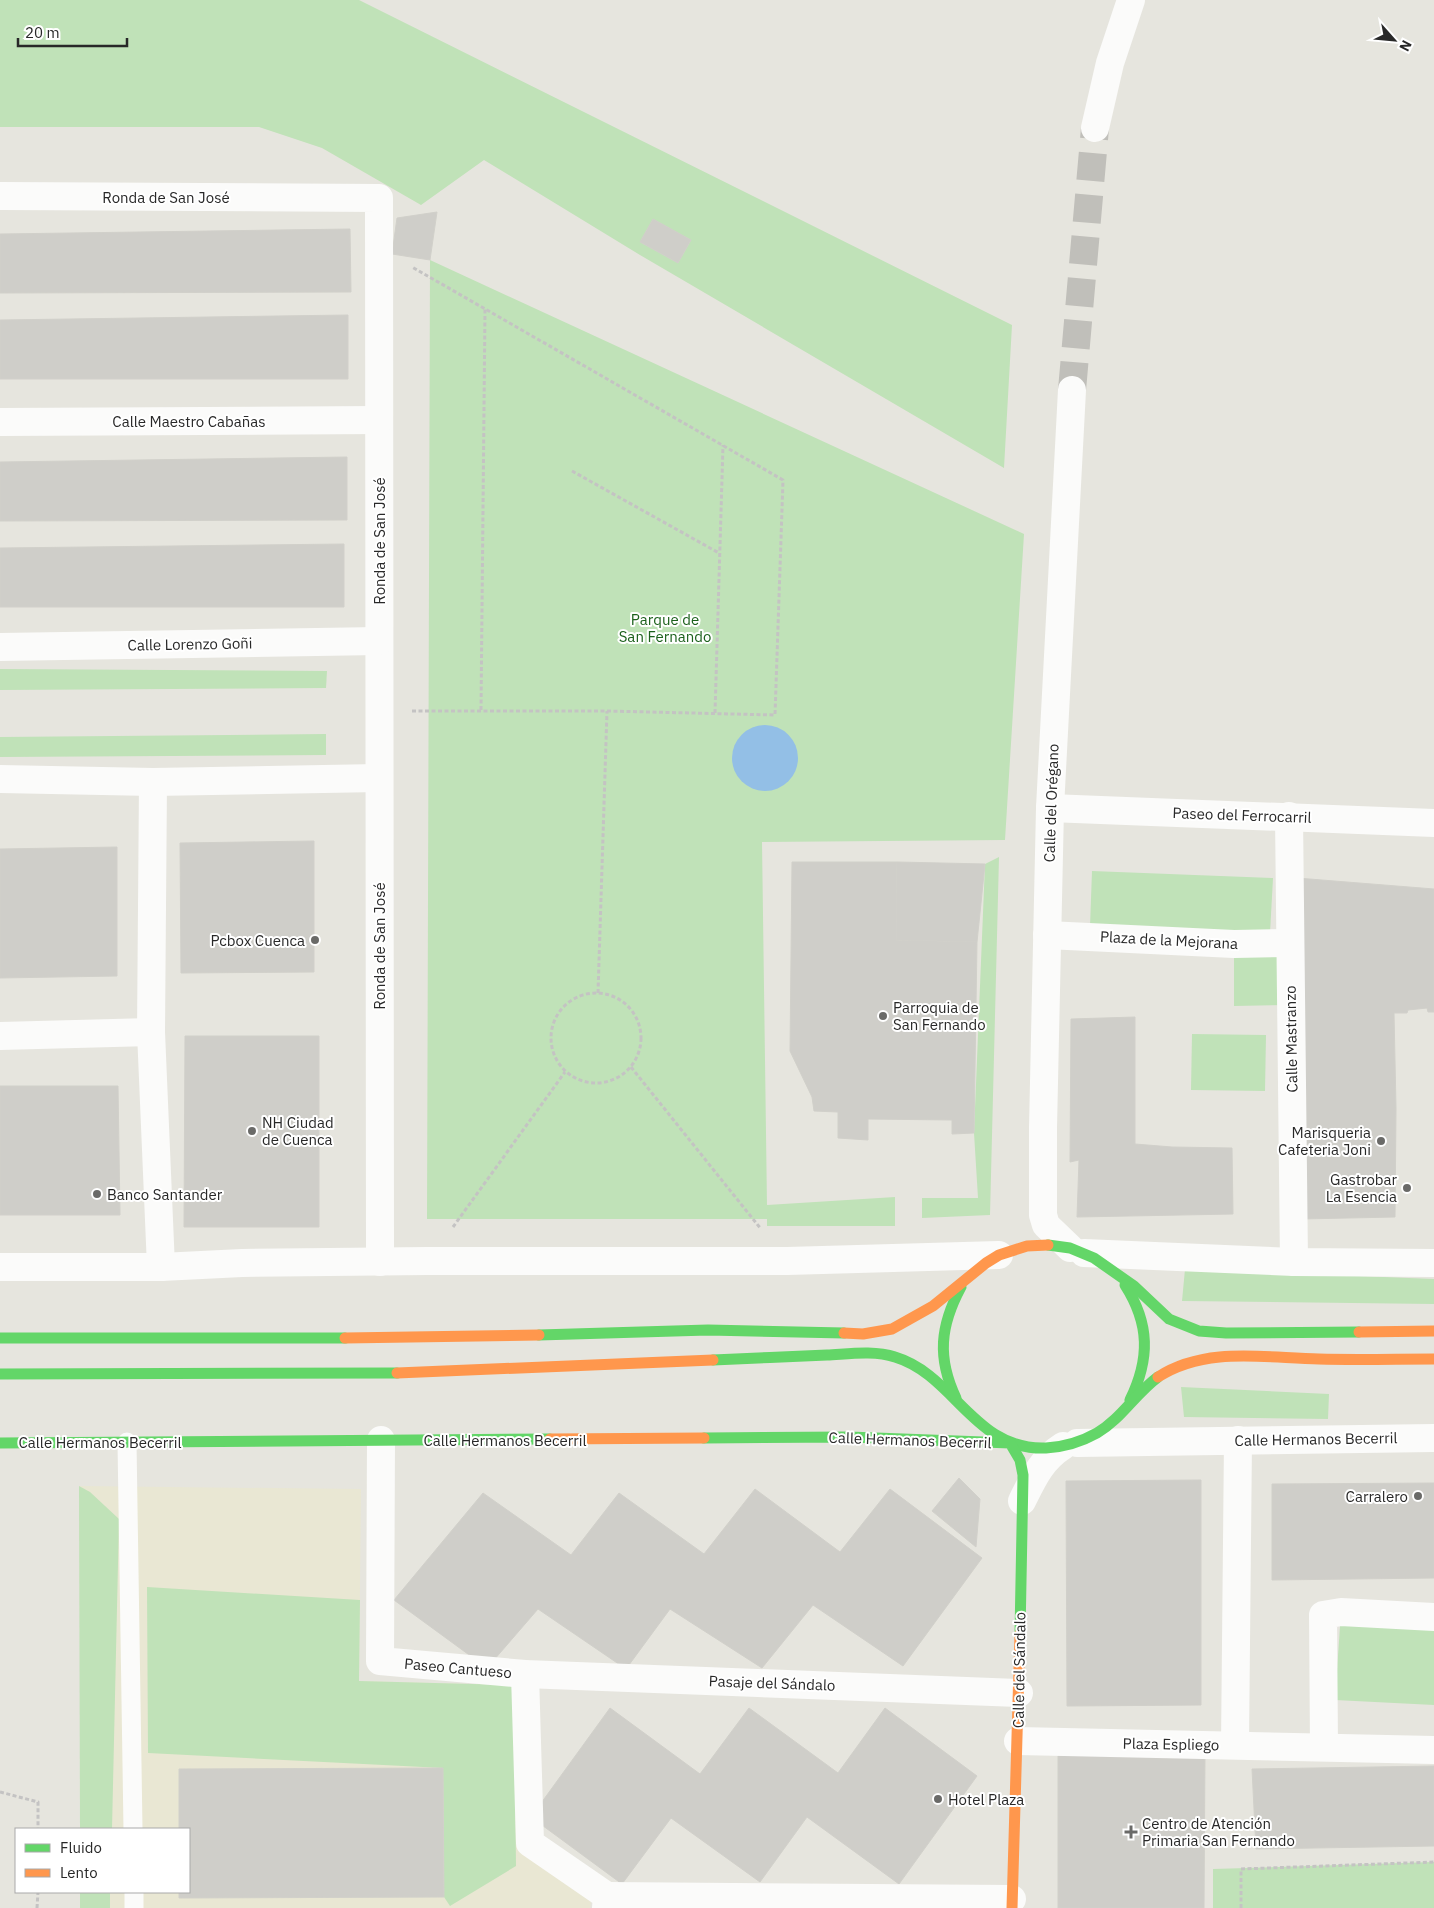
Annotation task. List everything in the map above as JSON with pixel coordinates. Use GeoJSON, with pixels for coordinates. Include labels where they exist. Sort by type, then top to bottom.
{"type":"FeatureCollection","features":[{"type":"Feature","properties":{"kind":"main road","name":"Calle Hermanos Becerril"},"geometry":{"type":"LineString","coordinates":[[0,1338],[335,1338],[708,1330],[810,1331],[863,1334],[892,1329],[933,1306],[973,1273],[1006,1252],[1041,1244],[1077,1250],[1134,1286],[1169,1319],[1199,1331],[1226,1333],[1434,1331]]}},
{"type":"Feature","properties":{"kind":"main road","name":"Calle Hermanos Becerril"},"geometry":{"type":"LineString","coordinates":[[1112,1271],[1127,1288],[1138,1307],[1145,1340],[1141,1374],[1138,1384],[1127,1404]]}},
{"type":"Feature","properties":{"kind":"main road","name":"Calle Hermanos Becerril"},"geometry":{"type":"LineString","coordinates":[[960,1406],[946,1376],[942,1353],[943,1329],[947,1313],[954,1298],[973,1273]]}},
{"type":"Feature","properties":{"kind":"main road","name":"Calle Hermanos Becerril"},"geometry":{"type":"LineString","coordinates":[[0,1374],[368,1374],[850,1354],[894,1356],[908,1362],[937,1381],[968,1415],[987,1432],[1010,1443],[1019,1454],[1023,1466],[1022,1502]]}},
{"type":"Feature","properties":{"kind":"main road","name":"Calle Hermanos Becerril"},"geometry":{"type":"LineString","coordinates":[[0,1443],[849,1437],[1010,1443],[1036,1448],[1070,1444],[1105,1428],[1127,1404],[1157,1378],[1181,1366],[1201,1360],[1226,1357],[1434,1359]]}},
{"type":"Feature","properties":{"kind":"main road","name":"Calle del Sándalo"},"geometry":{"type":"LineString","coordinates":[[1012,1903],[1020,1693],[1022,1502]]}},
{"type":"Feature","properties":{"kind":"street"},"geometry":{"type":"LineString","coordinates":[[1095,128],[1110,63],[1131,0]]}},
{"type":"Feature","properties":{"kind":"street","name":"Ronda de San José"},"geometry":{"type":"LineString","coordinates":[[0,196],[379,198],[380,1262]]}},
{"type":"Feature","properties":{"kind":"street","name":"Calle del Orégano"},"geometry":{"type":"LineString","coordinates":[[1043,1215],[1050,808],[1072,390]]}},
{"type":"Feature","properties":{"kind":"street","name":"Calle Maestro Cabañas"},"geometry":{"type":"LineString","coordinates":[[0,422],[379,420]]}},
{"type":"Feature","properties":{"kind":"street","name":"Calle Lorenzo Goñi"},"geometry":{"type":"LineString","coordinates":[[0,647],[379,640]]}},
{"type":"Feature","properties":{"kind":"street"},"geometry":{"type":"LineString","coordinates":[[0,779],[154,782],[379,778]]}},
{"type":"Feature","properties":{"kind":"street"},"geometry":{"type":"LineString","coordinates":[[154,782],[151,1032],[161,1267]]}},
{"type":"Feature","properties":{"kind":"street","name":"Paseo del Ferrocarril"},"geometry":{"type":"LineString","coordinates":[[1050,808],[1434,823]]}},
{"type":"Feature","properties":{"kind":"street","name":"Calle Mastranzo"},"geometry":{"type":"LineString","coordinates":[[1289,816],[1294,1262]]}},
{"type":"Feature","properties":{"kind":"street","name":"Plaza de la Mejorana"},"geometry":{"type":"LineString","coordinates":[[1047,935],[1234,944],[1290,943]]}},
{"type":"Feature","properties":{"kind":"street"},"geometry":{"type":"LineString","coordinates":[[0,1036],[151,1032]]}},
{"type":"Feature","properties":{"kind":"street"},"geometry":{"type":"LineString","coordinates":[[1043,1215],[1046,1225],[1077,1250]]}},
{"type":"Feature","properties":{"kind":"street"},"geometry":{"type":"LineString","coordinates":[[1006,1252],[1032,1230],[1043,1215]]}},
{"type":"Feature","properties":{"kind":"street","name":"Calle Hermanos Becerril"},"geometry":{"type":"LineString","coordinates":[[1077,1250],[1294,1262],[1434,1263]]}},
{"type":"Feature","properties":{"kind":"street","name":"Calle Hermanos Becerril"},"geometry":{"type":"LineString","coordinates":[[0,1267],[161,1267],[242,1263],[787,1261],[1006,1252]]}},
{"type":"Feature","properties":{"kind":"street","name":"Calle Hermanos Becerril"},"geometry":{"type":"LineString","coordinates":[[1070,1444],[1434,1438]]}},
{"type":"Feature","properties":{"kind":"street","name":"Paseo Cantueso"},"geometry":{"type":"LineString","coordinates":[[381,1440],[380,1661],[525,1674],[530,1844],[606,1902],[1012,1903]]}},
{"type":"Feature","properties":{"kind":"street"},"geometry":{"type":"LineString","coordinates":[[1235,1745],[1238,1440]]}},
{"type":"Feature","properties":{"kind":"street","name":"Calle del Sándalo"},"geometry":{"type":"LineString","coordinates":[[1022,1502],[1035,1473],[1048,1457],[1070,1444]]}},
{"type":"Feature","properties":{"kind":"street"},"geometry":{"type":"LineString","coordinates":[[1324,1747],[1323,1615],[1341,1612],[1434,1617]]}},
{"type":"Feature","properties":{"kind":"street","name":"Pasaje del Sándalo"},"geometry":{"type":"LineString","coordinates":[[525,1674],[1020,1693]]}},
{"type":"Feature","properties":{"kind":"street","name":"Plaza Espliego"},"geometry":{"type":"LineString","coordinates":[[1018,1741],[1434,1750]]}},
{"type":"Feature","properties":{"kind":"lane"},"geometry":{"type":"LineString","coordinates":[[127,1442],[133,1828]]}},
{"type":"Feature","properties":{"kind":"lane"},"geometry":{"type":"LineString","coordinates":[[134,1893],[134,1908]]}},
{"type":"Feature","properties":{"kind":"path"},"geometry":{"type":"LineString","coordinates":[[379,249],[392,254],[783,480],[776,715],[607,710],[379,712]]}},
{"type":"Feature","properties":{"kind":"path"},"geometry":{"type":"LineString","coordinates":[[481,710],[485,309]]}},
{"type":"Feature","properties":{"kind":"path"},"geometry":{"type":"LineString","coordinates":[[715,712],[723,444]]}},
{"type":"Feature","properties":{"kind":"path"},"geometry":{"type":"LineString","coordinates":[[572,471],[719,553]]}},
{"type":"Feature","properties":{"kind":"path"},"geometry":{"type":"LineString","coordinates":[[598,993],[607,710]]}},
{"type":"Feature","properties":{"kind":"path"},"geometry":{"type":"LineString","coordinates":[[598,993],[612,996],[625,1003],[634,1014],[640,1027],[642,1041],[639,1055],[631,1067],[616,1079],[599,1084],[575,1079],[565,1072],[556,1059],[552,1044],[552,1028],[558,1014],[569,1002],[583,995],[598,993]]}},
{"type":"Feature","properties":{"kind":"path"},"geometry":{"type":"LineString","coordinates":[[631,1067],[787,1261]]}},
{"type":"Feature","properties":{"kind":"path"},"geometry":{"type":"LineString","coordinates":[[428,1262],[565,1072]]}},
{"type":"Feature","properties":{"kind":"path"},"geometry":{"type":"LineString","coordinates":[[0,1792],[38,1802],[38,1828]]}},
{"type":"Feature","properties":{"kind":"path"},"geometry":{"type":"LineString","coordinates":[[1241,1908],[1241,1869],[1434,1862]]}},
{"type":"Feature","properties":{"kind":"path"},"geometry":{"type":"LineString","coordinates":[[38,1893],[38,1908]]}},
{"type":"Feature","properties":{"kind":"shaded area"},"geometry":{"type":"Polygon","coordinates":[[[79,1486],[361,1489],[359,1681],[514,1685],[518,1850],[591,1901],[590,1908],[80,1908],[80,1893],[190,1893],[190,1828],[81,1828],[79,1486]]]}},
{"type":"Feature","properties":{"kind":"green space"},"geometry":{"type":"Polygon","coordinates":[[[0,0],[359,0],[1012,325],[1004,468],[640,255],[484,160],[421,205],[322,148],[259,127],[0,127],[0,0]]]}},
{"type":"Feature","properties":{"kind":"green space","name":"Parque de San Fernando"},"geometry":{"type":"Polygon","coordinates":[[[430,260],[1024,534],[1005,840],[762,842],[767,1205],[895,1197],[895,1226],[767,1226],[767,1219],[427,1219],[430,260]]]}},
{"type":"Feature","properties":{"kind":"green space"},"geometry":{"type":"Polygon","coordinates":[[[0,669],[327,671],[326,688],[0,690],[0,669]]]}},
{"type":"Feature","properties":{"kind":"green space"},"geometry":{"type":"Polygon","coordinates":[[[326,734],[326,755],[0,757],[0,737],[326,734]]]}},
{"type":"Feature","properties":{"kind":"green space"},"geometry":{"type":"Polygon","coordinates":[[[999,857],[990,1215],[922,1218],[922,1198],[978,1198],[974,1133],[985,864],[999,857]]]}},
{"type":"Feature","properties":{"kind":"green space"},"geometry":{"type":"Polygon","coordinates":[[[1092,871],[1273,878],[1270,933],[1090,927],[1092,871]]]}},
{"type":"Feature","properties":{"kind":"green space"},"geometry":{"type":"Polygon","coordinates":[[[1290,943],[1291,1005],[1234,1006],[1234,944],[1290,943]]]}},
{"type":"Feature","properties":{"kind":"green space"},"geometry":{"type":"Polygon","coordinates":[[[1192,1034],[1266,1035],[1265,1091],[1191,1090],[1192,1034]]]}},
{"type":"Feature","properties":{"kind":"green space"},"geometry":{"type":"Polygon","coordinates":[[[1185,1269],[1434,1279],[1434,1304],[1182,1301],[1185,1269]]]}},
{"type":"Feature","properties":{"kind":"green space"},"geometry":{"type":"Polygon","coordinates":[[[1181,1387],[1329,1394],[1328,1419],[1184,1417],[1181,1387]]]}},
{"type":"Feature","properties":{"kind":"green space"},"geometry":{"type":"Polygon","coordinates":[[[79,1486],[90,1492],[119,1519],[112,1828],[80,1828],[79,1486]]]}},
{"type":"Feature","properties":{"kind":"green space"},"geometry":{"type":"Polygon","coordinates":[[[147,1587],[360,1600],[359,1681],[514,1685],[516,1866],[450,1906],[444,1897],[443,1768],[148,1753],[147,1587]]]}},
{"type":"Feature","properties":{"kind":"green space"},"geometry":{"type":"Polygon","coordinates":[[[1341,1612],[1434,1617],[1434,1705],[1335,1700],[1341,1612]]]}},
{"type":"Feature","properties":{"kind":"green space"},"geometry":{"type":"Polygon","coordinates":[[[1434,1862],[1434,1908],[1213,1908],[1213,1869],[1434,1862]]]}},
{"type":"Feature","properties":{"kind":"green space"},"geometry":{"type":"Polygon","coordinates":[[[80,1893],[110,1893],[110,1908],[80,1908],[80,1893]]]}},
{"type":"Feature","properties":{"kind":"water"},"geometry":{"type":"Polygon","coordinates":[[[765,725],[778,728],[788,735],[795,745],[798,758],[795,771],[788,781],[778,788],[765,791],[752,788],[742,781],[735,771],[732,758],[735,745],[742,735],[752,728],[765,725]]]}},
{"type":"Feature","properties":{"kind":"building"},"geometry":{"type":"Polygon","coordinates":[[[437,212],[430,260],[392,254],[397,218],[437,212]]]}},
{"type":"Feature","properties":{"kind":"building"},"geometry":{"type":"Polygon","coordinates":[[[653,219],[691,240],[678,263],[640,242],[653,219]]]}},
{"type":"Feature","properties":{"kind":"building"},"geometry":{"type":"Polygon","coordinates":[[[350,229],[351,292],[0,293],[0,234],[350,229]]]}},
{"type":"Feature","properties":{"kind":"building"},"geometry":{"type":"Polygon","coordinates":[[[348,315],[348,379],[0,379],[0,320],[348,315]]]}},
{"type":"Feature","properties":{"kind":"building"},"geometry":{"type":"Polygon","coordinates":[[[347,457],[347,520],[0,521],[0,462],[347,457]]]}},
{"type":"Feature","properties":{"kind":"building"},"geometry":{"type":"Polygon","coordinates":[[[344,544],[344,607],[0,607],[0,548],[344,544]]]}},
{"type":"Feature","properties":{"kind":"building"},"geometry":{"type":"Polygon","coordinates":[[[314,841],[314,972],[181,973],[180,843],[314,841]]]}},
{"type":"Feature","properties":{"kind":"building"},"geometry":{"type":"Polygon","coordinates":[[[117,847],[117,976],[0,978],[0,849],[117,847]]]}},
{"type":"Feature","properties":{"kind":"building","name":"Parroquia de San Fernando"},"geometry":{"type":"Polygon","coordinates":[[[792,862],[897,862],[896,940],[977,942],[974,1133],[952,1134],[952,1120],[868,1119],[868,1140],[838,1138],[838,1112],[814,1111],[812,1097],[790,1051],[792,862]]]}},
{"type":"Feature","properties":{"kind":"building"},"geometry":{"type":"Polygon","coordinates":[[[897,862],[985,864],[977,942],[896,940],[897,862]]]}},
{"type":"Feature","properties":{"kind":"building"},"geometry":{"type":"Polygon","coordinates":[[[1297,878],[1434,889],[1434,1012],[1428,1012],[1427,1008],[1408,1010],[1407,1013],[1394,1013],[1396,1108],[1395,1217],[1301,1219],[1297,878]]]}},
{"type":"Feature","properties":{"kind":"building"},"geometry":{"type":"Polygon","coordinates":[[[1135,1017],[1135,1144],[1232,1148],[1233,1214],[1077,1217],[1079,1160],[1070,1162],[1071,1019],[1135,1017]]]}},
{"type":"Feature","properties":{"kind":"building","name":"NH Ciudad de Cuenca"},"geometry":{"type":"Polygon","coordinates":[[[185,1036],[319,1036],[319,1227],[184,1227],[185,1036]]]}},
{"type":"Feature","properties":{"kind":"building"},"geometry":{"type":"Polygon","coordinates":[[[0,1086],[118,1086],[120,1215],[0,1215],[0,1086]]]}},
{"type":"Feature","properties":{"kind":"building"},"geometry":{"type":"Polygon","coordinates":[[[959,1478],[980,1499],[976,1547],[932,1511],[959,1478]]]}},
{"type":"Feature","properties":{"kind":"building"},"geometry":{"type":"Polygon","coordinates":[[[1201,1480],[1201,1705],[1067,1706],[1066,1481],[1201,1480]]]}},
{"type":"Feature","properties":{"kind":"building"},"geometry":{"type":"Polygon","coordinates":[[[1434,1483],[1434,1578],[1272,1580],[1272,1484],[1434,1483]]]}},
{"type":"Feature","properties":{"kind":"building"},"geometry":{"type":"Polygon","coordinates":[[[755,1489],[840,1552],[890,1489],[982,1558],[903,1666],[813,1605],[762,1668],[670,1609],[626,1669],[538,1609],[487,1668],[394,1600],[483,1493],[571,1555],[619,1493],[704,1554],[755,1489]]]}},
{"type":"Feature","properties":{"kind":"building"},"geometry":{"type":"Polygon","coordinates":[[[610,1708],[700,1774],[749,1708],[838,1773],[885,1708],[977,1776],[899,1884],[807,1817],[760,1882],[671,1818],[622,1884],[531,1817],[610,1708]]]}},
{"type":"Feature","properties":{"kind":"building","name":"Centro de Atención Primaria San Fernando"},"geometry":{"type":"Polygon","coordinates":[[[1205,1752],[1204,1908],[1058,1908],[1058,1756],[1205,1752]]]}},
{"type":"Feature","properties":{"kind":"building"},"geometry":{"type":"Polygon","coordinates":[[[1434,1766],[1434,1846],[1256,1849],[1252,1769],[1434,1766]]]}},
{"type":"Feature","properties":{"kind":"building"},"geometry":{"type":"Polygon","coordinates":[[[443,1768],[444,1897],[179,1898],[179,1893],[190,1893],[190,1828],[179,1828],[179,1769],[443,1768]]]}},
{"type":"Feature","properties":{"kind":"tunnel"},"geometry":{"type":"LineString","coordinates":[[1072,390],[1095,128]]}},
{"type":"Feature","properties":{"kind":"traffic: fast"},"geometry":{"type":"LineString","coordinates":[[1048,1245],[1070,1248],[1094,1258],[1134,1286],[1169,1319],[1199,1331],[1226,1333],[1359,1332]]}},
{"type":"Feature","properties":{"kind":"traffic: fast"},"geometry":{"type":"LineString","coordinates":[[1125,1285],[1139,1314],[1144,1342],[1141,1370],[1130,1400]]}},
{"type":"Feature","properties":{"kind":"traffic: fast"},"geometry":{"type":"LineString","coordinates":[[956,1398],[946,1369],[944,1342],[949,1315],[961,1287]]}},
{"type":"Feature","properties":{"kind":"traffic: fast"},"geometry":{"type":"LineString","coordinates":[[539,1335],[708,1330],[844,1333]]}},
{"type":"Feature","properties":{"kind":"traffic: fast"},"geometry":{"type":"LineString","coordinates":[[0,1338],[345,1338]]}},
{"type":"Feature","properties":{"kind":"traffic: fast"},"geometry":{"type":"LineString","coordinates":[[713,1360],[861,1353],[895,1357],[916,1366],[934,1379],[982,1425],[1000,1438],[1021,1446],[1046,1448],[1072,1444],[1097,1433],[1113,1421],[1158,1377]]}},
{"type":"Feature","properties":{"kind":"traffic: fast"},"geometry":{"type":"LineString","coordinates":[[0,1374],[397,1373]]}},
{"type":"Feature","properties":{"kind":"traffic: fast"},"geometry":{"type":"LineString","coordinates":[[704,1438],[849,1437],[1010,1443],[1020,1460],[1023,1475],[1020,1634]]}},
{"type":"Feature","properties":{"kind":"traffic: fast"},"geometry":{"type":"LineString","coordinates":[[0,1443],[550,1439]]}},
{"type":"Feature","properties":{"kind":"traffic: slow"},"geometry":{"type":"LineString","coordinates":[[844,1333],[863,1334],[892,1329],[933,1306],[986,1263],[999,1255],[1027,1246],[1048,1245]]}},
{"type":"Feature","properties":{"kind":"traffic: slow"},"geometry":{"type":"LineString","coordinates":[[1359,1332],[1434,1331]]}},
{"type":"Feature","properties":{"kind":"traffic: slow"},"geometry":{"type":"LineString","coordinates":[[345,1338],[539,1335]]}},
{"type":"Feature","properties":{"kind":"traffic: slow"},"geometry":{"type":"LineString","coordinates":[[1158,1377],[1176,1367],[1216,1357],[1434,1359]]}},
{"type":"Feature","properties":{"kind":"traffic: slow"},"geometry":{"type":"LineString","coordinates":[[397,1373],[713,1360]]}},
{"type":"Feature","properties":{"kind":"traffic: slow"},"geometry":{"type":"LineString","coordinates":[[550,1439],[704,1438]]}},
{"type":"Feature","properties":{"kind":"traffic: slow"},"geometry":{"type":"LineString","coordinates":[[1012,1908],[1020,1634]]}},
{"type":"Feature","properties":{"kind":"place","name":"Pcbox Cuenca"},"geometry":{"type":"Point","coordinates":[315,940]}},
{"type":"Feature","properties":{"kind":"place","name":"Parroquia de San Fernando"},"geometry":{"type":"Point","coordinates":[883,1016]}},
{"type":"Feature","properties":{"kind":"place","name":"NH Ciudad de Cuenca"},"geometry":{"type":"Point","coordinates":[252,1131]}},
{"type":"Feature","properties":{"kind":"place","name":"Marisqueria Cafeteria Joni"},"geometry":{"type":"Point","coordinates":[1381,1141]}},
{"type":"Feature","properties":{"kind":"place","name":"Gastrobar La Esencia"},"geometry":{"type":"Point","coordinates":[1407,1188]}},
{"type":"Feature","properties":{"kind":"place","name":"Banco Santander"},"geometry":{"type":"Point","coordinates":[97,1194]}},
{"type":"Feature","properties":{"kind":"place","name":"Carralero"},"geometry":{"type":"Point","coordinates":[1418,1496]}},
{"type":"Feature","properties":{"kind":"place","name":"Hotel Plaza"},"geometry":{"type":"Point","coordinates":[938,1799]}},
{"type":"Feature","properties":{"kind":"place","name":"Centro de Atención Primaria San Fernando"},"geometry":{"type":"Point","coordinates":[1131,1832]}}]}
